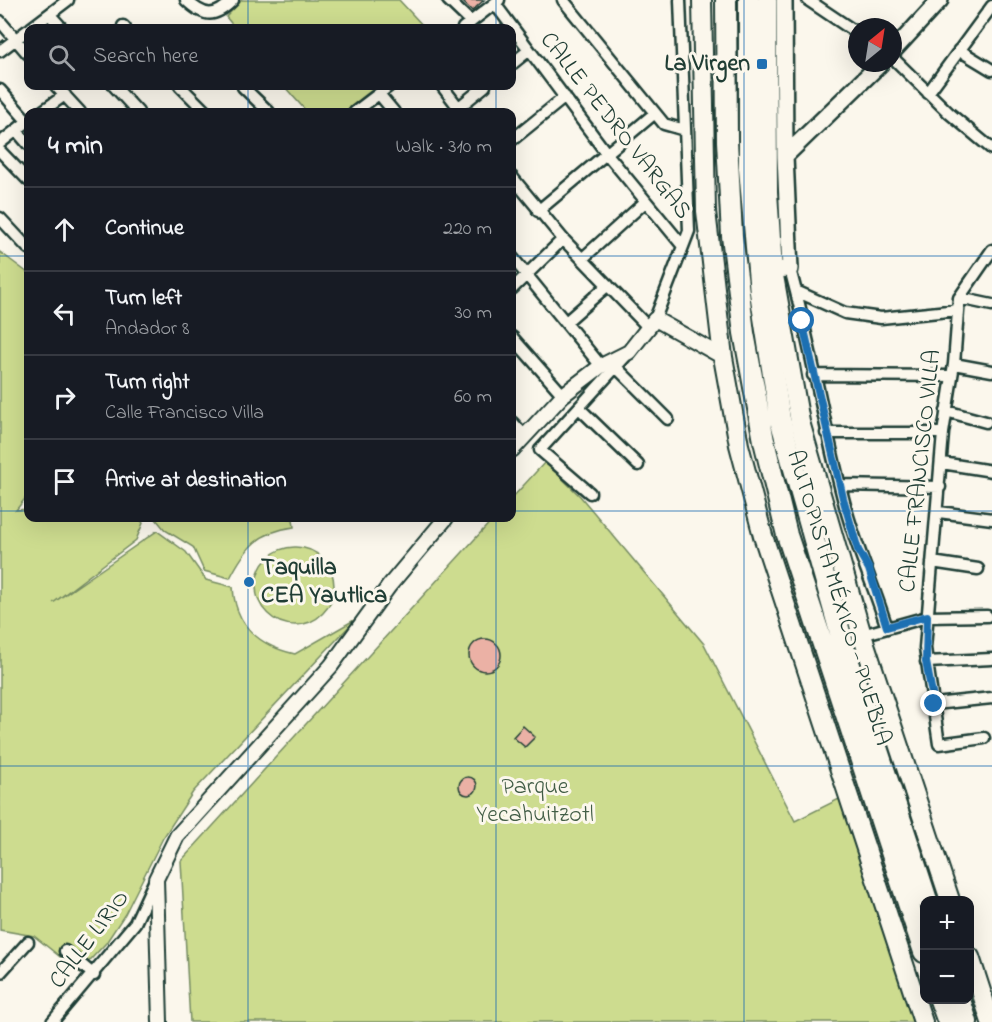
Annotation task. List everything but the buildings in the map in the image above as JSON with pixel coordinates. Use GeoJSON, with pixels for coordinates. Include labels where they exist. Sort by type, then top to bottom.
{"type":"FeatureCollection","features":[{"type":"Feature","properties":{"kind":"highway"},"geometry":{"type":"LineString","coordinates":[[702,0],[704,182],[712,279],[722,350],[742,455],[763,536],[923,1022]]}},
{"type":"Feature","properties":{"kind":"highway","name":"AUTOPISTA MÉXICO - PUEBLA"},"geometry":{"type":"LineString","coordinates":[[726,0],[727,141],[732,236],[744,333],[764,441],[787,535],[923,950]]}},
{"type":"Feature","properties":{"kind":"highway","name":"AUTOPISTA MÉXICO - PUEBLA"},"geometry":{"type":"LineString","coordinates":[[749,0],[749,168],[760,292],[780,419],[845,651],[926,896]]}},
{"type":"Feature","properties":{"kind":"highway"},"geometry":{"type":"LineString","coordinates":[[767,0],[768,192],[782,270],[800,422],[862,635],[949,896]]}},
{"type":"Feature","properties":{"kind":"highway"},"geometry":{"type":"LineString","coordinates":[[974,972],[991,1022]]}},
{"type":"Feature","properties":{"kind":"highway"},"geometry":{"type":"LineString","coordinates":[[942,1004],[948,1022]]}},
{"type":"Feature","properties":{"kind":"highway"},"geometry":{"type":"LineString","coordinates":[[962,1004],[967,1022]]}},
{"type":"Feature","properties":{"kind":"main road"},"geometry":{"type":"LineString","coordinates":[[782,270],[785,156],[784,0]]}},
{"type":"Feature","properties":{"kind":"main road"},"geometry":{"type":"LineString","coordinates":[[902,41],[940,0]]}},
{"type":"Feature","properties":{"kind":"main road"},"geometry":{"type":"LineString","coordinates":[[785,156],[872,72]]}},
{"type":"Feature","properties":{"kind":"street"},"geometry":{"type":"LineString","coordinates":[[186,0],[201,12],[213,15],[222,11],[233,0]]}},
{"type":"Feature","properties":{"kind":"street"},"geometry":{"type":"LineString","coordinates":[[448,0],[466,24]]}},
{"type":"Feature","properties":{"kind":"street"},"geometry":{"type":"LineString","coordinates":[[562,0],[664,124],[685,130]]}},
{"type":"Feature","properties":{"kind":"street"},"geometry":{"type":"LineString","coordinates":[[590,493],[540,450],[616,367],[652,323],[689,231],[682,0]]}},
{"type":"Feature","properties":{"kind":"street"},"geometry":{"type":"LineString","coordinates":[[808,0],[825,4],[848,25]]}},
{"type":"Feature","properties":{"kind":"street"},"geometry":{"type":"LineString","coordinates":[[37,24],[63,2]]}},
{"type":"Feature","properties":{"kind":"street"},"geometry":{"type":"LineString","coordinates":[[468,24],[497,2]]}},
{"type":"Feature","properties":{"kind":"street","name":"CALLE PEDRO VARGAS"},"geometry":{"type":"LineString","coordinates":[[497,2],[511,24]]}},
{"type":"Feature","properties":{"kind":"street"},"geometry":{"type":"LineString","coordinates":[[928,93],[991,10]]}},
{"type":"Feature","properties":{"kind":"street"},"geometry":{"type":"LineString","coordinates":[[50,15],[58,24]]}},
{"type":"Feature","properties":{"kind":"street"},"geometry":{"type":"LineString","coordinates":[[0,21],[24,49]]}},
{"type":"Feature","properties":{"kind":"street","name":"CALLE PEDRO VARGAS"},"geometry":{"type":"LineString","coordinates":[[516,32],[607,154],[682,245]]}},
{"type":"Feature","properties":{"kind":"street"},"geometry":{"type":"LineString","coordinates":[[0,51],[24,33]]}},
{"type":"Feature","properties":{"kind":"street"},"geometry":{"type":"LineString","coordinates":[[959,50],[992,70]]}},
{"type":"Feature","properties":{"kind":"street"},"geometry":{"type":"LineString","coordinates":[[516,61],[528,51]]}},
{"type":"Feature","properties":{"kind":"street"},"geometry":{"type":"LineString","coordinates":[[902,67],[992,149]]}},
{"type":"Feature","properties":{"kind":"street"},"geometry":{"type":"LineString","coordinates":[[0,90],[24,117]]}},
{"type":"Feature","properties":{"kind":"street"},"geometry":{"type":"LineString","coordinates":[[60,90],[76,108]]}},
{"type":"Feature","properties":{"kind":"street"},"geometry":{"type":"LineString","coordinates":[[118,90],[134,108]]}},
{"type":"Feature","properties":{"kind":"street"},"geometry":{"type":"LineString","coordinates":[[184,90],[199,108]]}},
{"type":"Feature","properties":{"kind":"street"},"geometry":{"type":"LineString","coordinates":[[246,90],[265,108]]}},
{"type":"Feature","properties":{"kind":"street"},"geometry":{"type":"LineString","coordinates":[[360,108],[384,90]]}},
{"type":"Feature","properties":{"kind":"street"},"geometry":{"type":"LineString","coordinates":[[445,90],[458,108]]}},
{"type":"Feature","properties":{"kind":"street"},"geometry":{"type":"LineString","coordinates":[[462,108],[481,90]]}},
{"type":"Feature","properties":{"kind":"street"},"geometry":{"type":"LineString","coordinates":[[379,94],[391,108]]}},
{"type":"Feature","properties":{"kind":"street"},"geometry":{"type":"LineString","coordinates":[[47,108],[65,95]]}},
{"type":"Feature","properties":{"kind":"street"},"geometry":{"type":"LineString","coordinates":[[516,137],[565,97]]}},
{"type":"Feature","properties":{"kind":"street"},"geometry":{"type":"LineString","coordinates":[[538,211],[655,113]]}},
{"type":"Feature","properties":{"kind":"street"},"geometry":{"type":"LineString","coordinates":[[0,143],[24,125]]}},
{"type":"Feature","properties":{"kind":"street"},"geometry":{"type":"LineString","coordinates":[[16,130],[24,139]]}},
{"type":"Feature","properties":{"kind":"street"},"geometry":{"type":"LineString","coordinates":[[0,151],[24,176]]}},
{"type":"Feature","properties":{"kind":"street"},"geometry":{"type":"LineString","coordinates":[[516,182],[538,211],[582,259],[652,323],[695,342],[722,350]]}},
{"type":"Feature","properties":{"kind":"street"},"geometry":{"type":"LineString","coordinates":[[582,259],[645,202]]}},
{"type":"Feature","properties":{"kind":"street"},"geometry":{"type":"LineString","coordinates":[[0,218],[24,244]]}},
{"type":"Feature","properties":{"kind":"street"},"geometry":{"type":"LineString","coordinates":[[516,286],[563,239]]}},
{"type":"Feature","properties":{"kind":"street"},"geometry":{"type":"LineString","coordinates":[[991,253],[959,298],[992,305]]}},
{"type":"Feature","properties":{"kind":"street"},"geometry":{"type":"LineString","coordinates":[[516,262],[602,366]]}},
{"type":"Feature","properties":{"kind":"street"},"geometry":{"type":"LineString","coordinates":[[782,270],[796,291],[826,433],[840,485],[858,550],[869,569],[887,627]]}},
{"type":"Feature","properties":{"kind":"street"},"geometry":{"type":"LineString","coordinates":[[566,322],[608,285]]}},
{"type":"Feature","properties":{"kind":"street"},"geometry":{"type":"LineString","coordinates":[[796,291],[845,313],[881,318],[958,310]]}},
{"type":"Feature","properties":{"kind":"street","name":"CALLE FRANCISCO VILLA"},"geometry":{"type":"LineString","coordinates":[[959,298],[954,364],[943,433],[939,512],[927,616],[926,662],[939,744],[984,738]]}},
{"type":"Feature","properties":{"kind":"street"},"geometry":{"type":"LineString","coordinates":[[516,342],[563,395]]}},
{"type":"Feature","properties":{"kind":"street"},"geometry":{"type":"LineString","coordinates":[[516,446],[563,395],[602,366],[629,352]]}},
{"type":"Feature","properties":{"kind":"street"},"geometry":{"type":"LineString","coordinates":[[954,364],[992,371]]}},
{"type":"Feature","properties":{"kind":"street"},"geometry":{"type":"LineString","coordinates":[[616,367],[668,419]]}},
{"type":"Feature","properties":{"kind":"street"},"geometry":{"type":"LineString","coordinates":[[813,375],[951,376]]}},
{"type":"Feature","properties":{"kind":"street"},"geometry":{"type":"LineString","coordinates":[[579,408],[638,465]]}},
{"type":"Feature","properties":{"kind":"street"},"geometry":{"type":"LineString","coordinates":[[946,411],[986,422]]}},
{"type":"Feature","properties":{"kind":"street"},"geometry":{"type":"LineString","coordinates":[[516,426],[525,436]]}},
{"type":"Feature","properties":{"kind":"street"},"geometry":{"type":"LineString","coordinates":[[826,433],[943,433]]}},
{"type":"Feature","properties":{"kind":"street"},"geometry":{"type":"LineString","coordinates":[[942,463],[992,471]]}},
{"type":"Feature","properties":{"kind":"street"},"geometry":{"type":"LineString","coordinates":[[840,485],[940,487]]}},
{"type":"Feature","properties":{"kind":"street"},"geometry":{"type":"LineString","coordinates":[[939,512],[992,519]]}},
{"type":"Feature","properties":{"kind":"street"},"geometry":{"type":"LineString","coordinates":[[157,1020],[156,879],[177,836],[332,666],[394,579],[443,522]]}},
{"type":"Feature","properties":{"kind":"street"},"geometry":{"type":"LineString","coordinates":[[932,562],[978,569]]}},
{"type":"Feature","properties":{"kind":"street"},"geometry":{"type":"LineString","coordinates":[[862,635],[927,616],[987,616]]}},
{"type":"Feature","properties":{"kind":"street"},"geometry":{"type":"LineString","coordinates":[[926,662],[992,658]]}},
{"type":"Feature","properties":{"kind":"street"},"geometry":{"type":"LineString","coordinates":[[934,704],[992,698]]}},
{"type":"Feature","properties":{"kind":"street","name":"CALLE LIRIO"},"geometry":{"type":"LineString","coordinates":[[52,1022],[94,975],[135,923],[156,879]]}},
{"type":"Feature","properties":{"kind":"street"},"geometry":{"type":"LineString","coordinates":[[0,973],[28,942]]}},
{"type":"Feature","properties":{"kind":"street"},"geometry":{"type":"LineString","coordinates":[[64,951],[94,975]]}},
{"type":"Feature","properties":{"kind":"green space"},"geometry":{"type":"Polygon","coordinates":[[[242,0],[399,0],[421,24],[232,24],[226,17],[242,0]]]}},
{"type":"Feature","properties":{"kind":"green space"},"geometry":{"type":"Polygon","coordinates":[[[288,90],[372,90],[349,108],[303,108],[288,90]]]}},
{"type":"Feature","properties":{"kind":"green space"},"geometry":{"type":"Polygon","coordinates":[[[0,252],[24,270],[24,500],[16,510],[24,509],[24,522],[143,523],[136,540],[53,603],[157,531],[186,552],[206,580],[233,587],[238,612],[244,623],[251,632],[270,646],[295,654],[356,619],[193,792],[163,838],[125,914],[106,943],[79,972],[34,936],[0,930],[0,252]]]}},
{"type":"Feature","properties":{"kind":"green space","name":"Parque Yecahuitzotl"},"geometry":{"type":"Polygon","coordinates":[[[545,462],[580,496],[704,644],[795,821],[841,798],[914,1022],[190,1022],[181,861],[490,522],[516,522],[516,494],[545,462]]]}},
{"type":"Feature","properties":{"kind":"green space"},"geometry":{"type":"Polygon","coordinates":[[[158,522],[293,522],[294,527],[271,533],[254,543],[230,578],[204,571],[193,547],[165,530],[158,522]]]}},
{"type":"Feature","properties":{"kind":"green space"},"geometry":{"type":"Polygon","coordinates":[[[295,547],[310,550],[323,558],[331,571],[334,586],[331,601],[323,614],[310,622],[295,625],[280,622],[267,614],[259,601],[256,586],[259,571],[267,558],[280,550],[295,547]]]}},
{"type":"Feature","properties":{"kind":"place","name":"La Virgen"},"geometry":{"type":"Point","coordinates":[762,64]}},
{"type":"Feature","properties":{"kind":"place","name":"Taquilla CEA Yautlica"},"geometry":{"type":"Point","coordinates":[249,582]}},
{"type":"Feature","properties":{"kind":"route"},"geometry":{"type":"LineString","coordinates":[[802,321],[826,433],[843,498],[858,550],[869,569],[887,627],[927,616],[926,662],[934,704]]}}]}
